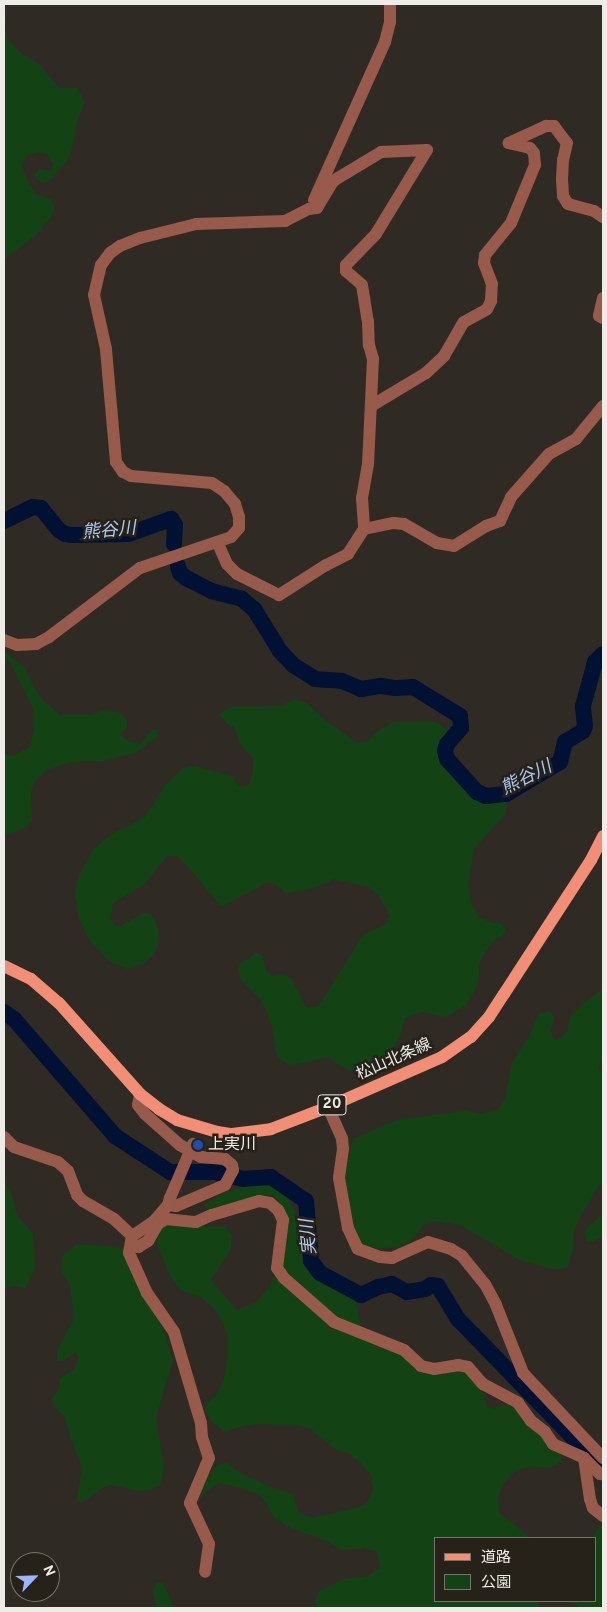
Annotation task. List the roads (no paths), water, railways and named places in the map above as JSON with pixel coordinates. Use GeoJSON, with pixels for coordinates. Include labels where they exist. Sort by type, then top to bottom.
{"type":"FeatureCollection","features":[{"type":"Feature","properties":{"kind":"main road","name":"松山北条線"},"geometry":{"type":"LineString","coordinates":[[4,966],[32,979],[59,1003],[140,1094],[177,1120],[200,1128],[232,1134],[265,1130],[328,1107],[442,1057],[471,1037],[489,1017],[591,860],[603,836]]}},
{"type":"Feature","properties":{"kind":"street"},"geometry":{"type":"LineString","coordinates":[[309,209],[385,42],[390,22],[390,4]]}},
{"type":"Feature","properties":{"kind":"street"},"geometry":{"type":"LineString","coordinates":[[371,406],[426,373],[444,356],[464,322],[486,309],[491,301],[492,284],[484,263],[485,255],[510,223],[535,165],[534,153],[530,148],[509,143],[546,126],[554,126],[567,143],[563,160],[563,196],[568,204],[594,211],[603,216]]}},
{"type":"Feature","properties":{"kind":"street"},"geometry":{"type":"LineString","coordinates":[[4,640],[17,645],[36,644],[49,637],[140,568],[231,537],[239,528],[239,517],[235,504],[224,491],[212,482],[131,476],[123,472],[116,462],[106,349],[94,295],[101,265],[110,253],[120,246],[140,238],[196,224],[285,221],[309,209],[317,208],[334,181],[381,152],[427,150],[376,234],[346,265],[346,272],[362,284],[369,345],[373,359],[368,464],[362,498],[364,529],[348,554],[326,565],[279,595],[237,574],[224,560],[217,542]]}},
{"type":"Feature","properties":{"kind":"street"},"geometry":{"type":"LineString","coordinates":[[603,298],[599,316],[603,318]]}},
{"type":"Feature","properties":{"kind":"street"},"geometry":{"type":"LineString","coordinates":[[364,529],[393,522],[404,524],[437,543],[454,546],[486,526],[500,522],[511,497],[548,454],[576,439],[603,406]]}},
{"type":"Feature","properties":{"kind":"street"},"geometry":{"type":"LineString","coordinates":[[140,1094],[138,1105],[162,1131],[201,1157],[229,1161],[231,1175],[216,1190],[176,1206],[169,1202]]}},
{"type":"Feature","properties":{"kind":"street"},"geometry":{"type":"LineString","coordinates":[[328,1107],[342,1139],[343,1149],[339,1178],[348,1228],[358,1249],[380,1258],[392,1258],[428,1242],[462,1256],[485,1284],[496,1304],[523,1373],[603,1458]]}},
{"type":"Feature","properties":{"kind":"street"},"geometry":{"type":"LineString","coordinates":[[200,1128],[169,1202],[153,1222],[132,1240],[129,1253],[147,1293],[174,1332],[209,1458],[190,1503],[209,1544],[206,1572]]}},
{"type":"Feature","properties":{"kind":"street"},"geometry":{"type":"LineString","coordinates":[[4,1137],[14,1147],[58,1162],[68,1171],[77,1195],[83,1201],[114,1219],[138,1247],[148,1241],[158,1224],[166,1219],[196,1222],[212,1215],[259,1201],[270,1203],[278,1210],[283,1220],[276,1268],[284,1278],[334,1322],[404,1350],[421,1366],[434,1369],[458,1365],[468,1367],[483,1384],[518,1403],[531,1421],[545,1432],[554,1444],[584,1458],[600,1474],[603,1474]]}},
{"type":"Feature","properties":{"kind":"street"},"geometry":{"type":"LineString","coordinates":[[584,1458],[590,1499],[593,1508],[603,1516]]}},
{"type":"Feature","properties":{"kind":"waterway","name":"熊谷川"},"geometry":{"type":"LineString","coordinates":[[4,521],[33,507],[41,508],[59,530],[71,535],[129,534],[171,519],[175,525],[174,544]]}},
{"type":"Feature","properties":{"kind":"waterway","name":"熊谷川"},"geometry":{"type":"LineString","coordinates":[[178,566],[180,573],[186,578],[211,591],[242,599],[254,609],[280,651],[293,665],[315,679],[342,681],[361,689],[381,686],[396,688],[413,687],[460,716],[461,728],[447,744],[445,751],[447,759],[477,792],[486,796],[506,794],[560,762],[565,742],[583,731],[585,726],[583,706],[595,662],[603,654]]}},
{"type":"Feature","properties":{"kind":"waterway","name":"実川"},"geometry":{"type":"LineString","coordinates":[[4,1012],[14,1019],[115,1136],[170,1172],[215,1172],[243,1179],[271,1177],[306,1201],[311,1261],[320,1273],[361,1295],[378,1287],[392,1284],[407,1292],[425,1289],[431,1285],[438,1286],[458,1319],[603,1468]]}},
{"type":"Feature","properties":{"kind":"place","name":"上実川"},"geometry":{"type":"Point","coordinates":[198,1145]}}]}
